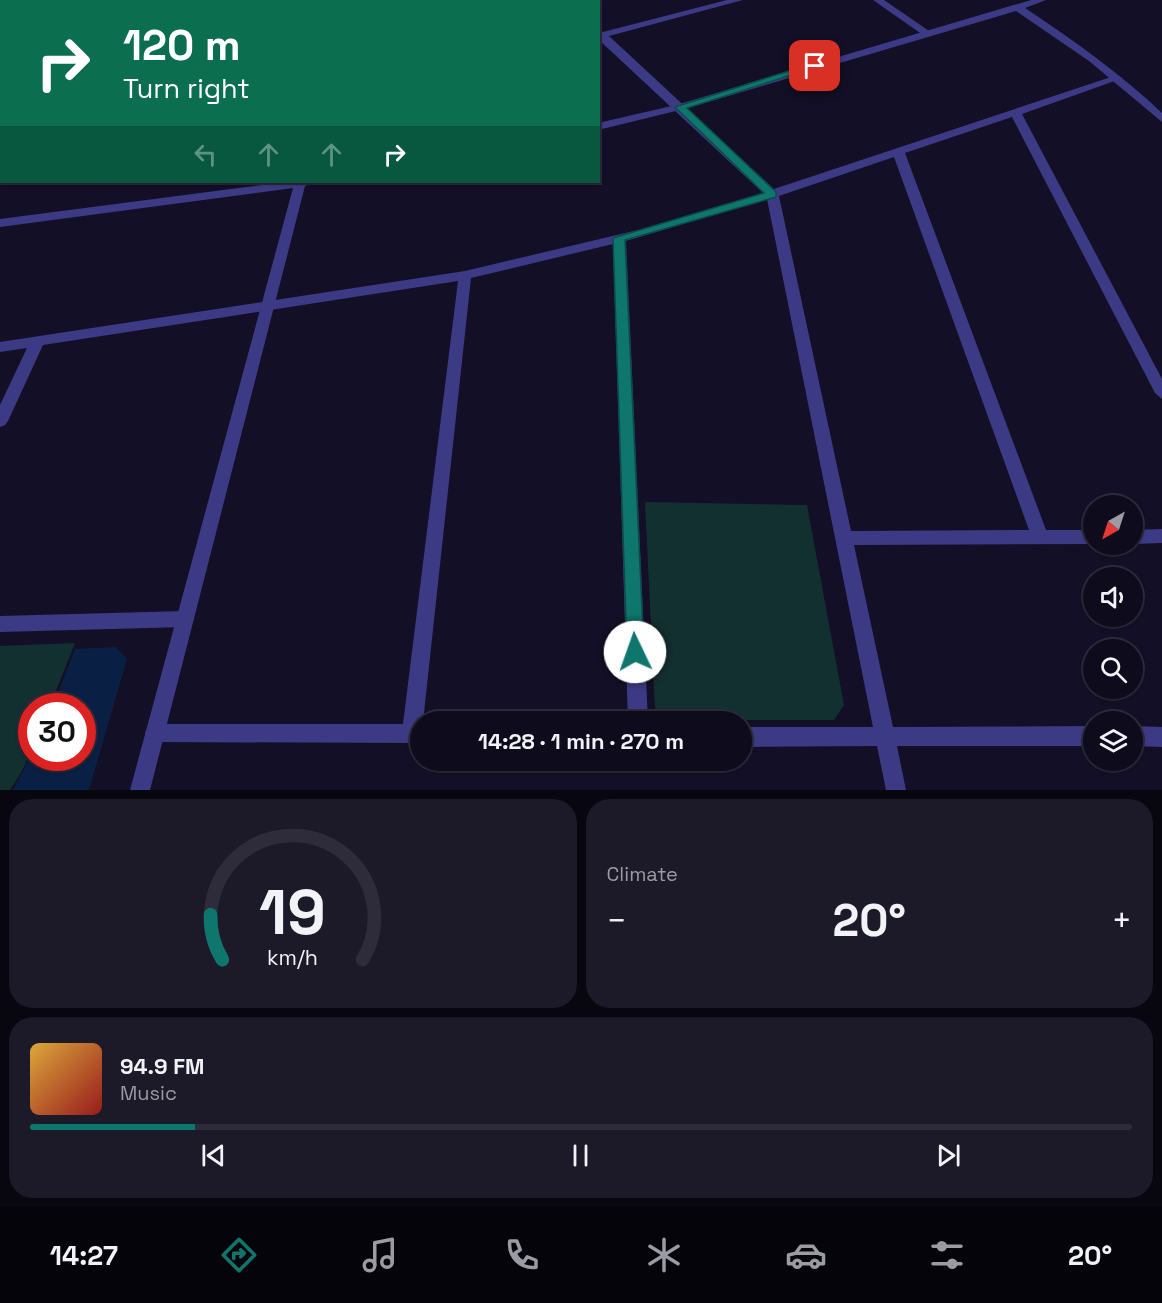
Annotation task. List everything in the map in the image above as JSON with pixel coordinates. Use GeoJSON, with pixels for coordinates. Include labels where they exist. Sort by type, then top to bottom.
{"type":"FeatureCollection","features":[{"type":"Feature","properties":{"kind":"street"},"geometry":{"type":"LineString","coordinates":[[600,35],[738,0]]}},
{"type":"Feature","properties":{"kind":"street"},"geometry":{"type":"LineString","coordinates":[[878,0],[927,33]]}},
{"type":"Feature","properties":{"kind":"street"},"geometry":{"type":"LineString","coordinates":[[600,127],[680,107],[1041,0]]}},
{"type":"Feature","properties":{"kind":"street"},"geometry":{"type":"LineString","coordinates":[[1017,7],[1072,42],[1118,78],[1162,119]]}},
{"type":"Feature","properties":{"kind":"street"},"geometry":{"type":"LineString","coordinates":[[600,35],[772,194],[896,790]]}},
{"type":"Feature","properties":{"kind":"street"},"geometry":{"type":"LineString","coordinates":[[0,347],[268,303],[465,275],[619,238],[772,194],[1118,78]]}},
{"type":"Feature","properties":{"kind":"street"},"geometry":{"type":"LineString","coordinates":[[1015,112],[1162,393]]}},
{"type":"Feature","properties":{"kind":"street"},"geometry":{"type":"LineString","coordinates":[[898,151],[1040,537]]}},
{"type":"Feature","properties":{"kind":"street"},"geometry":{"type":"LineString","coordinates":[[0,223],[296,183]]}},
{"type":"Feature","properties":{"kind":"street"},"geometry":{"type":"LineString","coordinates":[[140,790],[268,303],[303,183]]}},
{"type":"Feature","properties":{"kind":"street"},"geometry":{"type":"LineString","coordinates":[[619,238],[638,711]]}},
{"type":"Feature","properties":{"kind":"street"},"geometry":{"type":"LineString","coordinates":[[418,711],[465,275]]}},
{"type":"Feature","properties":{"kind":"street"},"geometry":{"type":"LineString","coordinates":[[0,421],[37,342]]}},
{"type":"Feature","properties":{"kind":"street"},"geometry":{"type":"LineString","coordinates":[[1143,537],[1162,536]]}},
{"type":"Feature","properties":{"kind":"street"},"geometry":{"type":"LineString","coordinates":[[843,538],[1083,537]]}},
{"type":"Feature","properties":{"kind":"street"},"geometry":{"type":"LineString","coordinates":[[0,624],[185,619]]}},
{"type":"Feature","properties":{"kind":"street"},"geometry":{"type":"LineString","coordinates":[[155,733],[410,734]]}},
{"type":"Feature","properties":{"kind":"street"},"geometry":{"type":"LineString","coordinates":[[752,737],[1083,736]]}},
{"type":"Feature","properties":{"kind":"street"},"geometry":{"type":"LineString","coordinates":[[1143,736],[1162,736]]}},
{"type":"Feature","properties":{"kind":"green space"},"geometry":{"type":"Polygon","coordinates":[[[645,502],[807,505],[844,705],[834,720],[752,720],[752,711],[659,711],[655,708],[645,502]]]}},
{"type":"Feature","properties":{"kind":"green space"},"geometry":{"type":"Polygon","coordinates":[[[75,643],[55,693],[18,693],[18,771],[22,771],[10,790],[0,790],[0,646],[75,643]]]}},
{"type":"Feature","properties":{"kind":"water"},"geometry":{"type":"Polygon","coordinates":[[[116,647],[127,659],[96,766],[96,693],[58,693],[75,649],[116,647]]]}},
{"type":"Feature","properties":{"kind":"water"},"geometry":{"type":"Polygon","coordinates":[[[23,771],[95,771],[89,790],[13,790],[23,771]]]}},
{"type":"Feature","properties":{"kind":"route"},"geometry":{"type":"LineString","coordinates":[[635,652],[619,238],[772,194],[680,107],[815,66]]}}]}
